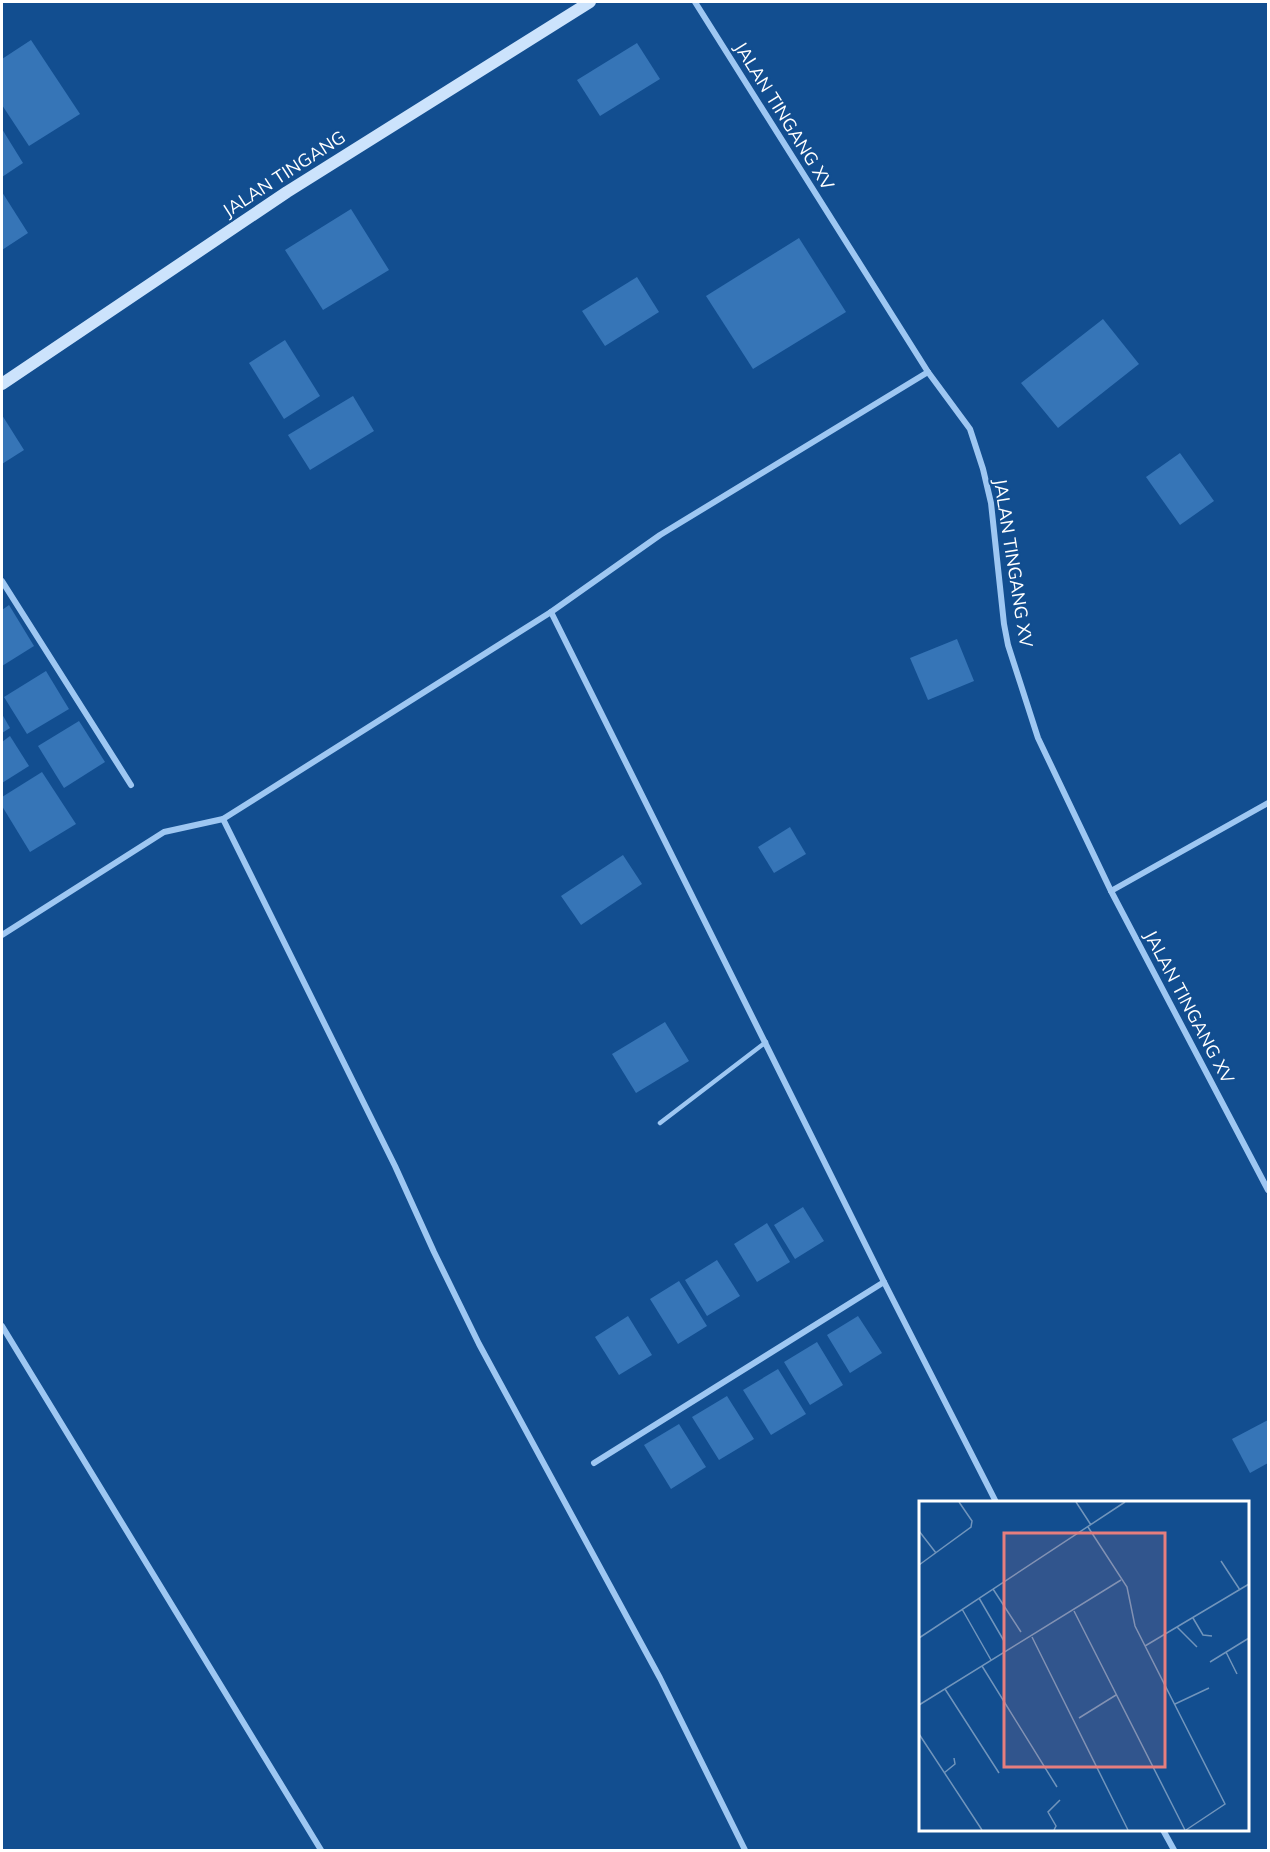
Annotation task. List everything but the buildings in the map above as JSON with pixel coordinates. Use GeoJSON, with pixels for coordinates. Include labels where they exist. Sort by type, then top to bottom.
{"type":"FeatureCollection","features":[{"type":"Feature","properties":{"kind":"main road","name":"JALAN TINGANG"},"geometry":{"type":"LineString","coordinates":[[2,384],[287,192],[590,2]]}},
{"type":"Feature","properties":{"kind":"street","name":"JALAN TINGANG XV"},"geometry":{"type":"LineString","coordinates":[[695,2],[928,372],[970,429],[991,503],[1008,645],[1038,738],[1111,891],[1269,1190]]}},
{"type":"Feature","properties":{"kind":"street"},"geometry":{"type":"LineString","coordinates":[[2,935],[164,832],[223,819],[551,612],[660,535],[928,372]]}},
{"type":"Feature","properties":{"kind":"street"},"geometry":{"type":"LineString","coordinates":[[2,581],[131,786]]}},
{"type":"Feature","properties":{"kind":"street"},"geometry":{"type":"LineString","coordinates":[[551,612],[995,1501]]}},
{"type":"Feature","properties":{"kind":"street"},"geometry":{"type":"LineString","coordinates":[[1111,891],[1269,803]]}},
{"type":"Feature","properties":{"kind":"street"},"geometry":{"type":"LineString","coordinates":[[223,819],[390,1155],[479,1344],[660,1678],[745,1851]]}},
{"type":"Feature","properties":{"kind":"street"},"geometry":{"type":"LineString","coordinates":[[594,1463],[884,1282]]}},
{"type":"Feature","properties":{"kind":"street"},"geometry":{"type":"LineString","coordinates":[[2,1326],[321,1851]]}},
{"type":"Feature","properties":{"kind":"street"},"geometry":{"type":"LineString","coordinates":[[1164,1831],[1174,1851]]}},
{"type":"Feature","properties":{"kind":"lane"},"geometry":{"type":"LineString","coordinates":[[660,1123],[765,1042]]}}]}
